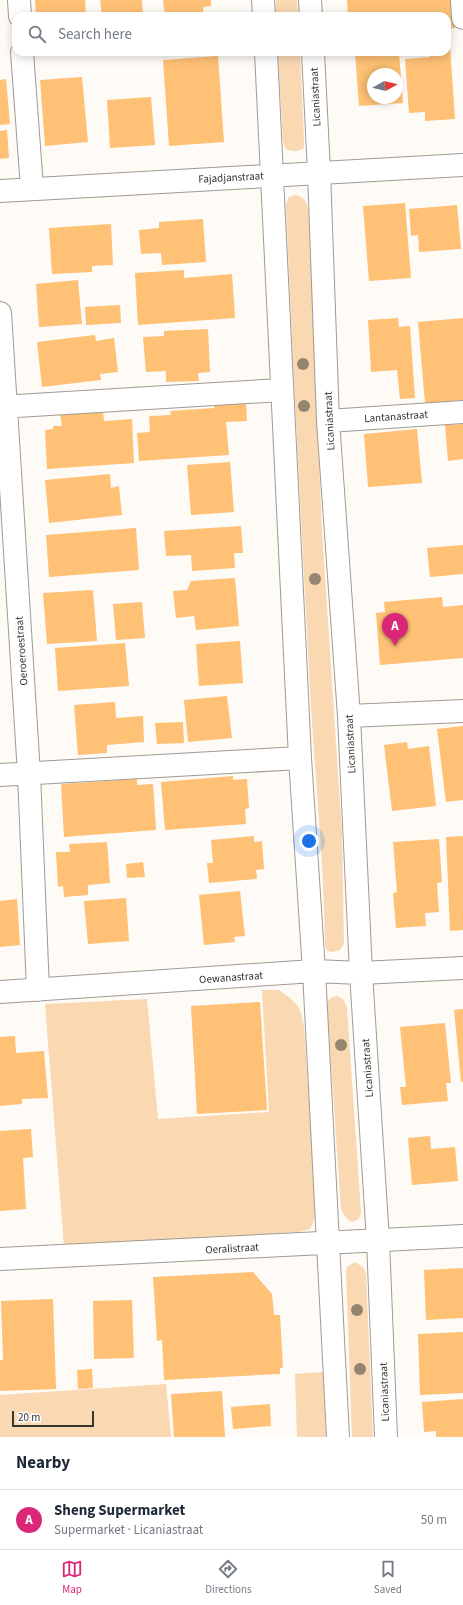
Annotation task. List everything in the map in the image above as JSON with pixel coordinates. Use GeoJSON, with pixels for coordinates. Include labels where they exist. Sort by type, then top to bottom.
{"type":"FeatureCollection","features":[{"type":"Feature","properties":{"kind":"street"},"geometry":{"type":"LineString","coordinates":[[19,0],[20,12]]}},
{"type":"Feature","properties":{"kind":"street"},"geometry":{"type":"LineString","coordinates":[[263,0],[264,12]]}},
{"type":"Feature","properties":{"kind":"street"},"geometry":{"type":"LineString","coordinates":[[310,0],[311,12]]}},
{"type":"Feature","properties":{"kind":"street"},"geometry":{"type":"LineString","coordinates":[[462,0],[463,18]]}},
{"type":"Feature","properties":{"kind":"street"},"geometry":{"type":"LineString","coordinates":[[22,56],[32,188]]}},
{"type":"Feature","properties":{"kind":"street"},"geometry":{"type":"LineString","coordinates":[[266,56],[300,758],[314,971],[338,1437]]}},
{"type":"Feature","properties":{"kind":"street","name":"Licaniastraat"},"geometry":{"type":"LineString","coordinates":[[313,56],[328,421],[349,716],[361,973],[378,1241],[386,1437]]}},
{"type":"Feature","properties":{"kind":"street","name":"Fajadjanstraat"},"geometry":{"type":"LineString","coordinates":[[0,191],[32,188],[463,165]]}},
{"type":"Feature","properties":{"kind":"street","name":"Oeroeroestraat"},"geometry":{"type":"LineString","coordinates":[[0,312],[3,406],[29,774],[38,990]]}},
{"type":"Feature","properties":{"kind":"street"},"geometry":{"type":"LineString","coordinates":[[3,406],[282,390]]}},
{"type":"Feature","properties":{"kind":"street","name":"Lantanastraat"},"geometry":{"type":"LineString","coordinates":[[328,421],[463,412]]}},
{"type":"Feature","properties":{"kind":"street"},"geometry":{"type":"LineString","coordinates":[[349,716],[463,711]]}},
{"type":"Feature","properties":{"kind":"street"},"geometry":{"type":"LineString","coordinates":[[0,775],[300,758]]}},
{"type":"Feature","properties":{"kind":"street","name":"Oewanastraat"},"geometry":{"type":"LineString","coordinates":[[0,992],[314,971],[361,973],[463,968]]}},
{"type":"Feature","properties":{"kind":"street","name":"Oeralistraat"},"geometry":{"type":"LineString","coordinates":[[0,1259],[463,1236]]}},
{"type":"Feature","properties":{"kind":"shaded area"},"geometry":{"type":"Polygon","coordinates":[[[276,0],[297,0],[298,12],[276,12],[276,0]]]}},
{"type":"Feature","properties":{"kind":"shaded area"},"geometry":{"type":"Polygon","coordinates":[[[278,56],[300,56],[304,148],[297,151],[286,149],[283,142],[278,56]]]}},
{"type":"Feature","properties":{"kind":"shaded area"},"geometry":{"type":"Polygon","coordinates":[[[296,195],[306,201],[309,213],[322,531],[342,834],[344,944],[340,950],[333,952],[327,951],[325,945],[320,826],[311,707],[295,393],[286,204],[289,197],[296,195]]]}},
{"type":"Feature","properties":{"kind":"shaded area"},"geometry":{"type":"Polygon","coordinates":[[[262,990],[279,990],[290,998],[298,1006],[304,1026],[316,1211],[314,1221],[310,1229],[298,1232],[64,1247],[45,1004],[147,999],[158,1119],[269,1112],[262,990]]]}},
{"type":"Feature","properties":{"kind":"shaded area"},"geometry":{"type":"Polygon","coordinates":[[[337,996],[343,999],[347,1007],[361,1213],[359,1219],[352,1222],[345,1217],[341,1209],[327,1006],[330,999],[337,996]]]}},
{"type":"Feature","properties":{"kind":"shaded area"},"geometry":{"type":"Polygon","coordinates":[[[355,1262],[364,1268],[366,1273],[373,1437],[352,1437],[346,1271],[347,1267],[355,1262]]]}},
{"type":"Feature","properties":{"kind":"shaded area"},"geometry":{"type":"Polygon","coordinates":[[[323,1372],[326,1437],[297,1437],[295,1374],[323,1372]]]}},
{"type":"Feature","properties":{"kind":"shaded area"},"geometry":{"type":"Polygon","coordinates":[[[166,1384],[171,1437],[0,1437],[0,1395],[166,1384]]]}},
{"type":"Feature","properties":{"kind":"building"},"geometry":{"type":"Polygon","coordinates":[[[35,0],[85,0],[86,12],[36,12],[35,0]]]}},
{"type":"Feature","properties":{"kind":"building"},"geometry":{"type":"Polygon","coordinates":[[[100,0],[142,0],[143,12],[102,12],[100,0]]]}},
{"type":"Feature","properties":{"kind":"building"},"geometry":{"type":"Polygon","coordinates":[[[163,0],[211,0],[211,6],[203,7],[204,12],[164,12],[163,0]]]}},
{"type":"Feature","properties":{"kind":"building"},"geometry":{"type":"Polygon","coordinates":[[[347,0],[453,0],[455,28],[451,28],[451,12],[348,12],[347,0]]]}},
{"type":"Feature","properties":{"kind":"building"},"geometry":{"type":"Polygon","coordinates":[[[218,56],[224,142],[169,146],[163,60],[218,56]]]}},
{"type":"Feature","properties":{"kind":"building"},"geometry":{"type":"Polygon","coordinates":[[[355,56],[399,56],[400,68],[367,68],[367,104],[388,104],[359,106],[355,56]]]}},
{"type":"Feature","properties":{"kind":"building"},"geometry":{"type":"Polygon","coordinates":[[[451,56],[455,119],[425,121],[425,112],[409,113],[405,59],[451,56]]]}},
{"type":"Feature","properties":{"kind":"building"},"geometry":{"type":"Polygon","coordinates":[[[82,77],[88,142],[45,146],[40,80],[82,77]]]}},
{"type":"Feature","properties":{"kind":"building"},"geometry":{"type":"Polygon","coordinates":[[[6,79],[10,124],[0,125],[0,80],[6,79]]]}},
{"type":"Feature","properties":{"kind":"building"},"geometry":{"type":"Polygon","coordinates":[[[151,97],[155,145],[110,148],[107,100],[151,97]]]}},
{"type":"Feature","properties":{"kind":"building"},"geometry":{"type":"Polygon","coordinates":[[[7,130],[9,158],[0,159],[0,131],[7,130]]]}},
{"type":"Feature","properties":{"kind":"building"},"geometry":{"type":"Polygon","coordinates":[[[405,203],[411,278],[369,281],[363,206],[405,203]]]}},
{"type":"Feature","properties":{"kind":"building"},"geometry":{"type":"Polygon","coordinates":[[[457,205],[461,249],[419,252],[418,235],[411,236],[409,209],[457,205]]]}},
{"type":"Feature","properties":{"kind":"building"},"geometry":{"type":"Polygon","coordinates":[[[203,219],[206,262],[162,265],[161,253],[141,254],[139,230],[159,228],[159,222],[203,219]]]}},
{"type":"Feature","properties":{"kind":"building"},"geometry":{"type":"Polygon","coordinates":[[[111,224],[113,265],[92,266],[92,272],[52,274],[49,228],[111,224]]]}},
{"type":"Feature","properties":{"kind":"building"},"geometry":{"type":"Polygon","coordinates":[[[184,270],[184,278],[232,274],[235,318],[138,325],[135,273],[184,270]]]}},
{"type":"Feature","properties":{"kind":"building"},"geometry":{"type":"Polygon","coordinates":[[[78,280],[82,324],[39,327],[36,284],[78,280]]]}},
{"type":"Feature","properties":{"kind":"building"},"geometry":{"type":"Polygon","coordinates":[[[120,305],[121,323],[86,325],[85,307],[120,305]]]}},
{"type":"Feature","properties":{"kind":"building"},"geometry":{"type":"Polygon","coordinates":[[[398,318],[399,327],[410,326],[415,398],[400,399],[397,370],[371,372],[368,320],[398,318]]]}},
{"type":"Feature","properties":{"kind":"building"},"geometry":{"type":"Polygon","coordinates":[[[463,318],[463,400],[425,403],[418,322],[463,318]]]}},
{"type":"Feature","properties":{"kind":"building"},"geometry":{"type":"Polygon","coordinates":[[[208,329],[210,372],[198,373],[199,381],[166,382],[166,371],[146,372],[143,337],[164,336],[164,331],[208,329]]]}},
{"type":"Feature","properties":{"kind":"building"},"geometry":{"type":"Polygon","coordinates":[[[95,335],[96,341],[114,338],[118,372],[100,374],[101,380],[42,387],[37,342],[95,335]]]}},
{"type":"Feature","properties":{"kind":"building"},"geometry":{"type":"Polygon","coordinates":[[[246,401],[247,421],[226,422],[229,455],[139,461],[137,433],[150,432],[149,416],[171,415],[170,411],[214,408],[214,403],[246,401]]]}},
{"type":"Feature","properties":{"kind":"building"},"geometry":{"type":"Polygon","coordinates":[[[103,411],[104,421],[132,419],[134,463],[47,469],[45,430],[53,429],[53,426],[62,426],[60,414],[103,411]]]}},
{"type":"Feature","properties":{"kind":"building"},"geometry":{"type":"Polygon","coordinates":[[[463,424],[463,459],[448,461],[445,425],[463,424]]]}},
{"type":"Feature","properties":{"kind":"building"},"geometry":{"type":"Polygon","coordinates":[[[417,429],[422,483],[368,487],[364,434],[417,429]]]}},
{"type":"Feature","properties":{"kind":"building"},"geometry":{"type":"Polygon","coordinates":[[[230,462],[234,512],[191,515],[187,465],[230,462]]]}},
{"type":"Feature","properties":{"kind":"building"},"geometry":{"type":"Polygon","coordinates":[[[110,474],[111,488],[119,486],[122,515],[49,523],[45,480],[110,474]]]}},
{"type":"Feature","properties":{"kind":"building"},"geometry":{"type":"Polygon","coordinates":[[[241,526],[243,553],[234,553],[235,568],[192,571],[191,555],[166,556],[164,531],[241,526]]]}},
{"type":"Feature","properties":{"kind":"building"},"geometry":{"type":"Polygon","coordinates":[[[136,528],[139,570],[49,577],[46,535],[136,528]]]}},
{"type":"Feature","properties":{"kind":"building"},"geometry":{"type":"Polygon","coordinates":[[[463,545],[463,574],[430,577],[427,548],[463,545]]]}},
{"type":"Feature","properties":{"kind":"building"},"geometry":{"type":"Polygon","coordinates":[[[235,578],[239,626],[196,630],[194,616],[176,618],[173,591],[187,590],[191,581],[235,578]]]}},
{"type":"Feature","properties":{"kind":"building"},"geometry":{"type":"Polygon","coordinates":[[[93,590],[97,641],[47,644],[43,593],[93,590]]]}},
{"type":"Feature","properties":{"kind":"building"},"geometry":{"type":"Polygon","coordinates":[[[442,597],[443,607],[463,605],[463,658],[380,665],[376,613],[385,612],[384,602],[442,597]]]}},
{"type":"Feature","properties":{"kind":"building"},"geometry":{"type":"Polygon","coordinates":[[[142,602],[145,638],[116,640],[113,604],[142,602]]]}},
{"type":"Feature","properties":{"kind":"building"},"geometry":{"type":"Polygon","coordinates":[[[240,641],[243,683],[199,686],[196,644],[240,641]]]}},
{"type":"Feature","properties":{"kind":"building"},"geometry":{"type":"Polygon","coordinates":[[[125,643],[129,686],[58,691],[55,648],[125,643]]]}},
{"type":"Feature","properties":{"kind":"building"},"geometry":{"type":"Polygon","coordinates":[[[227,696],[232,738],[188,742],[184,700],[227,696]]]}},
{"type":"Feature","properties":{"kind":"building"},"geometry":{"type":"Polygon","coordinates":[[[115,702],[116,718],[143,716],[144,742],[107,745],[107,753],[78,755],[74,705],[115,702]]]}},
{"type":"Feature","properties":{"kind":"building"},"geometry":{"type":"Polygon","coordinates":[[[183,722],[184,743],[157,744],[155,723],[183,722]]]}},
{"type":"Feature","properties":{"kind":"building"},"geometry":{"type":"Polygon","coordinates":[[[463,726],[463,800],[446,802],[437,729],[463,726]]]}},
{"type":"Feature","properties":{"kind":"building"},"geometry":{"type":"Polygon","coordinates":[[[407,742],[408,749],[429,746],[436,806],[392,811],[384,745],[407,742]]]}},
{"type":"Feature","properties":{"kind":"building"},"geometry":{"type":"Polygon","coordinates":[[[233,776],[233,780],[247,779],[249,808],[245,809],[246,824],[165,830],[161,782],[233,776]]]}},
{"type":"Feature","properties":{"kind":"building"},"geometry":{"type":"Polygon","coordinates":[[[137,779],[137,785],[153,784],[156,830],[64,837],[61,784],[137,779]]]}},
{"type":"Feature","properties":{"kind":"building"},"geometry":{"type":"Polygon","coordinates":[[[254,836],[254,842],[262,841],[264,869],[256,870],[257,879],[209,883],[207,863],[213,863],[211,840],[254,836]]]}},
{"type":"Feature","properties":{"kind":"building"},"geometry":{"type":"Polygon","coordinates":[[[463,836],[463,930],[450,931],[446,837],[463,836]]]}},
{"type":"Feature","properties":{"kind":"building"},"geometry":{"type":"Polygon","coordinates":[[[439,839],[442,882],[437,883],[439,912],[425,913],[426,926],[396,928],[393,893],[397,892],[393,842],[439,839]]]}},
{"type":"Feature","properties":{"kind":"building"},"geometry":{"type":"Polygon","coordinates":[[[107,842],[110,883],[88,885],[88,895],[64,897],[63,886],[58,887],[56,852],[70,852],[69,844],[107,842]]]}},
{"type":"Feature","properties":{"kind":"building"},"geometry":{"type":"Polygon","coordinates":[[[143,862],[145,877],[127,878],[126,864],[143,862]]]}},
{"type":"Feature","properties":{"kind":"building"},"geometry":{"type":"Polygon","coordinates":[[[240,891],[245,936],[234,937],[235,942],[204,945],[199,895],[240,891]]]}},
{"type":"Feature","properties":{"kind":"building"},"geometry":{"type":"Polygon","coordinates":[[[126,898],[129,941],[88,944],[84,901],[126,898]]]}},
{"type":"Feature","properties":{"kind":"building"},"geometry":{"type":"Polygon","coordinates":[[[17,899],[20,945],[0,947],[0,901],[17,899]]]}},
{"type":"Feature","properties":{"kind":"building"},"geometry":{"type":"Polygon","coordinates":[[[260,1002],[267,1110],[197,1114],[191,1006],[260,1002]]]}},
{"type":"Feature","properties":{"kind":"building"},"geometry":{"type":"Polygon","coordinates":[[[463,1009],[463,1082],[461,1082],[454,1010],[463,1009]]]}},
{"type":"Feature","properties":{"kind":"building"},"geometry":{"type":"Polygon","coordinates":[[[445,1023],[451,1083],[446,1083],[448,1101],[402,1105],[400,1087],[406,1087],[400,1027],[445,1023]]]}},
{"type":"Feature","properties":{"kind":"building"},"geometry":{"type":"Polygon","coordinates":[[[15,1036],[16,1053],[44,1051],[48,1098],[22,1099],[22,1104],[0,1106],[0,1037],[15,1036]]]}},
{"type":"Feature","properties":{"kind":"building"},"geometry":{"type":"Polygon","coordinates":[[[31,1129],[33,1157],[23,1158],[26,1209],[0,1211],[0,1131],[31,1129]]]}},
{"type":"Feature","properties":{"kind":"building"},"geometry":{"type":"Polygon","coordinates":[[[430,1136],[431,1149],[455,1147],[458,1181],[412,1185],[408,1138],[430,1136]]]}},
{"type":"Feature","properties":{"kind":"building"},"geometry":{"type":"Polygon","coordinates":[[[463,1268],[463,1318],[426,1320],[424,1270],[463,1268]]]}},
{"type":"Feature","properties":{"kind":"building"},"geometry":{"type":"Polygon","coordinates":[[[253,1272],[272,1294],[274,1315],[280,1315],[283,1368],[280,1368],[280,1374],[164,1380],[162,1340],[157,1341],[153,1277],[253,1272]]]}},
{"type":"Feature","properties":{"kind":"building"},"geometry":{"type":"Polygon","coordinates":[[[53,1299],[56,1389],[0,1391],[0,1360],[3,1360],[1,1301],[53,1299]]]}},
{"type":"Feature","properties":{"kind":"building"},"geometry":{"type":"Polygon","coordinates":[[[132,1300],[134,1358],[94,1359],[93,1301],[132,1300]]]}},
{"type":"Feature","properties":{"kind":"building"},"geometry":{"type":"Polygon","coordinates":[[[463,1332],[463,1393],[420,1395],[418,1334],[463,1332]]]}},
{"type":"Feature","properties":{"kind":"building"},"geometry":{"type":"Polygon","coordinates":[[[92,1369],[93,1388],[78,1389],[77,1370],[92,1369]]]}},
{"type":"Feature","properties":{"kind":"building"},"geometry":{"type":"Polygon","coordinates":[[[222,1391],[225,1437],[174,1437],[171,1394],[222,1391]]]}},
{"type":"Feature","properties":{"kind":"building"},"geometry":{"type":"Polygon","coordinates":[[[463,1399],[463,1437],[436,1437],[436,1431],[424,1432],[422,1402],[463,1399]]]}},
{"type":"Feature","properties":{"kind":"building"},"geometry":{"type":"Polygon","coordinates":[[[270,1404],[271,1426],[233,1429],[231,1407],[270,1404]]]}},
{"type":"Feature","properties":{"kind":"place","name":"Sheng Supermarket"},"geometry":{"type":"Point","coordinates":[395,646]}}]}
